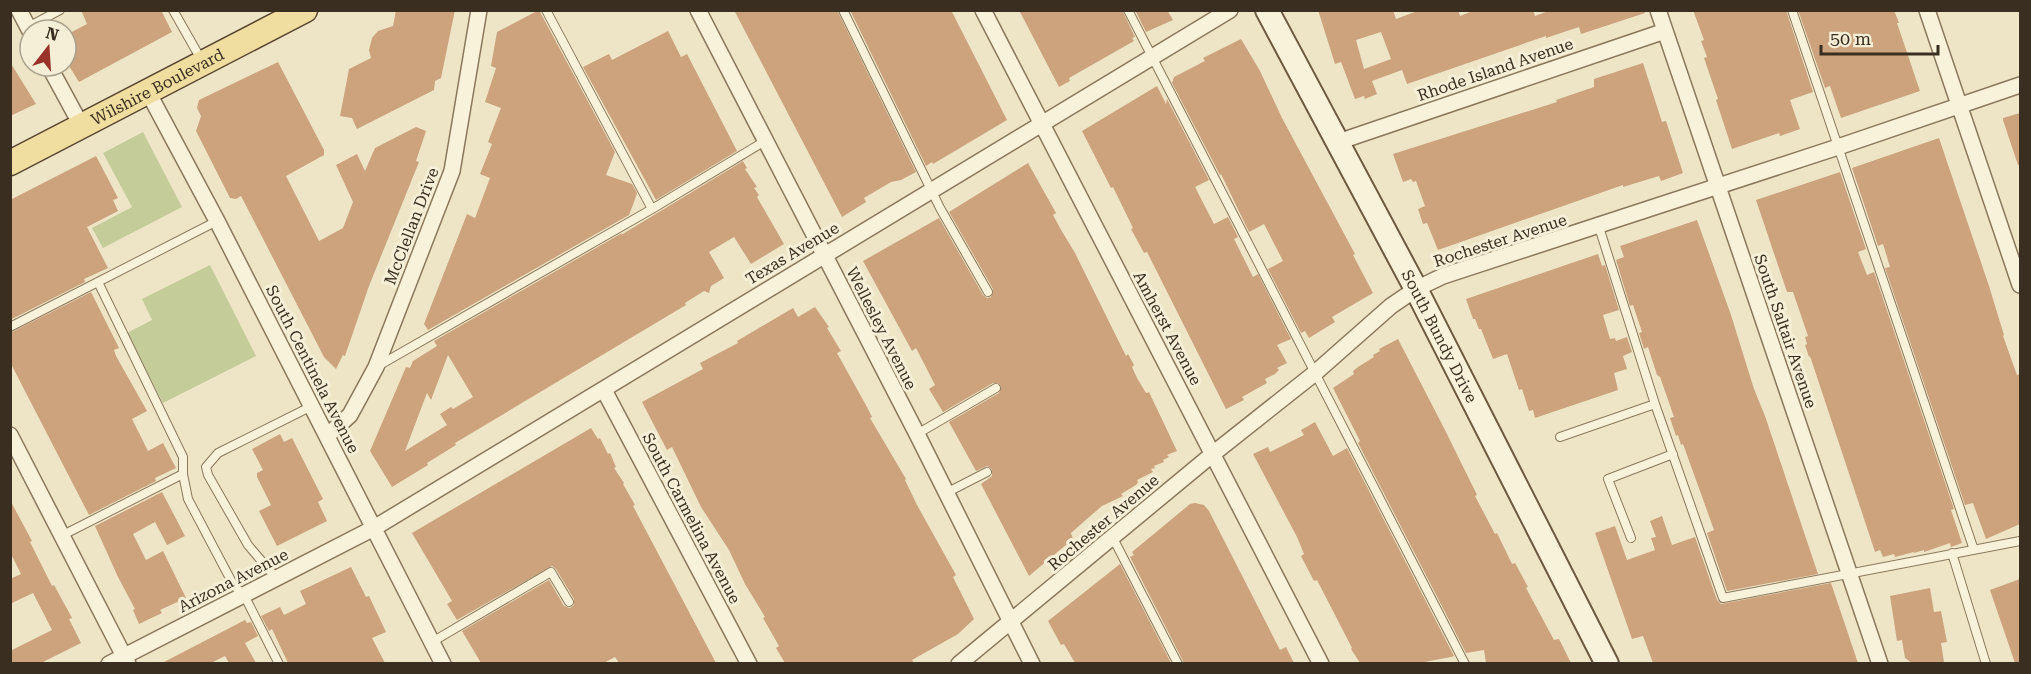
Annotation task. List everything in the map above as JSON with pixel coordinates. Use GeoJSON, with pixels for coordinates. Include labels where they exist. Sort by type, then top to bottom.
{"type":"FeatureCollection","features":[{"type":"Feature","properties":{"kind":"main road","name":"South Bundy Drive"},"geometry":{"type":"LineString","coordinates":[[1267,10],[1416,289],[1607,663]]}},
{"type":"Feature","properties":{"kind":"main road","name":"Wilshire Boulevard"},"geometry":{"type":"LineString","coordinates":[[10,163],[302,11]]}},
{"type":"Feature","properties":{"kind":"street","name":"McClellan Drive"},"geometry":{"type":"LineString","coordinates":[[327,436],[350,415],[376,367],[452,171],[479,10]]}},
{"type":"Feature","properties":{"kind":"street","name":"Wellesley Avenue"},"geometry":{"type":"LineString","coordinates":[[698,10],[917,434],[1032,663]]}},
{"type":"Feature","properties":{"kind":"street","name":"Amherst Avenue"},"geometry":{"type":"LineString","coordinates":[[983,10],[1321,663]]}},
{"type":"Feature","properties":{"kind":"street","name":"Texas Avenue"},"geometry":{"type":"LineString","coordinates":[[374,528],[1230,10]]}},
{"type":"Feature","properties":{"kind":"street","name":"South Saltair Avenue"},"geometry":{"type":"LineString","coordinates":[[1658,10],[1880,663]]}},
{"type":"Feature","properties":{"kind":"street"},"geometry":{"type":"LineString","coordinates":[[1927,10],[2020,285]]}},
{"type":"Feature","properties":{"kind":"street","name":"Rhode Island Avenue"},"geometry":{"type":"LineString","coordinates":[[1338,142],[1665,31]]}},
{"type":"Feature","properties":{"kind":"street"},"geometry":{"type":"LineString","coordinates":[[56,78],[81,125]]}},
{"type":"Feature","properties":{"kind":"street","name":"Rochester Avenue"},"geometry":{"type":"LineString","coordinates":[[959,663],[1315,373],[1391,306],[1416,289],[1443,276],[2020,85]]}},
{"type":"Feature","properties":{"kind":"street","name":"South Centinela Avenue"},"geometry":{"type":"LineString","coordinates":[[148,92],[217,221],[443,663]]}},
{"type":"Feature","properties":{"kind":"street","name":"South Carmelina Avenue"},"geometry":{"type":"LineString","coordinates":[[604,390],[748,663]]}},
{"type":"Feature","properties":{"kind":"street"},"geometry":{"type":"LineString","coordinates":[[10,435],[126,660]]}},
{"type":"Feature","properties":{"kind":"street","name":"Arizona Avenue"},"geometry":{"type":"LineString","coordinates":[[109,663],[126,660],[244,595],[374,528]]}},
{"type":"Feature","properties":{"kind":"lane"},"geometry":{"type":"LineString","coordinates":[[47,18],[60,10]]}},
{"type":"Feature","properties":{"kind":"lane"},"geometry":{"type":"LineString","coordinates":[[173,10],[203,63]]}},
{"type":"Feature","properties":{"kind":"lane"},"geometry":{"type":"LineString","coordinates":[[546,10],[652,209]]}},
{"type":"Feature","properties":{"kind":"lane"},"geometry":{"type":"LineString","coordinates":[[843,10],[940,208],[988,291]]}},
{"type":"Feature","properties":{"kind":"lane"},"geometry":{"type":"LineString","coordinates":[[1128,10],[1465,663]]}},
{"type":"Feature","properties":{"kind":"lane"},"geometry":{"type":"LineString","coordinates":[[1792,10],[1974,550]]}},
{"type":"Feature","properties":{"kind":"lane"},"geometry":{"type":"LineString","coordinates":[[376,367],[652,209],[765,141]]}},
{"type":"Feature","properties":{"kind":"lane"},"geometry":{"type":"LineString","coordinates":[[10,327],[217,221]]}},
{"type":"Feature","properties":{"kind":"lane"},"geometry":{"type":"LineString","coordinates":[[1599,226],[1655,404],[1723,598],[2020,541]]}},
{"type":"Feature","properties":{"kind":"lane"},"geometry":{"type":"LineString","coordinates":[[98,282],[183,457],[183,474],[188,499],[234,586],[244,595],[279,663]]}},
{"type":"Feature","properties":{"kind":"lane"},"geometry":{"type":"LineString","coordinates":[[917,434],[996,388]]}},
{"type":"Feature","properties":{"kind":"lane"},"geometry":{"type":"LineString","coordinates":[[1560,437],[1655,404]]}},
{"type":"Feature","properties":{"kind":"lane"},"geometry":{"type":"LineString","coordinates":[[276,578],[248,545],[208,475],[207,467],[218,453],[312,406]]}},
{"type":"Feature","properties":{"kind":"lane"},"geometry":{"type":"LineString","coordinates":[[1631,538],[1608,479],[1673,454]]}},
{"type":"Feature","properties":{"kind":"lane"},"geometry":{"type":"LineString","coordinates":[[946,493],[987,472]]}},
{"type":"Feature","properties":{"kind":"lane"},"geometry":{"type":"LineString","coordinates":[[63,535],[183,474]]}},
{"type":"Feature","properties":{"kind":"lane"},"geometry":{"type":"LineString","coordinates":[[1113,538],[1178,663]]}},
{"type":"Feature","properties":{"kind":"lane"},"geometry":{"type":"LineString","coordinates":[[1952,554],[1986,663]]}},
{"type":"Feature","properties":{"kind":"lane"},"geometry":{"type":"LineString","coordinates":[[432,642],[551,572],[569,602]]}},
{"type":"Feature","properties":{"kind":"green space"},"geometry":{"type":"Polygon","coordinates":[[[143,132],[182,207],[103,248],[92,228],[132,207],[103,153],[143,132]]]}},
{"type":"Feature","properties":{"kind":"green space"},"geometry":{"type":"Polygon","coordinates":[[[210,265],[256,356],[163,403],[127,333],[152,320],[142,299],[210,265]]]}},
{"type":"Feature","properties":{"kind":"building"},"geometry":{"type":"Polygon","coordinates":[[[81,10],[161,10],[172,32],[79,82],[77,78],[78,29],[87,24],[81,10]]]}},
{"type":"Feature","properties":{"kind":"building"},"geometry":{"type":"Polygon","coordinates":[[[396,10],[455,10],[441,78],[435,81],[434,90],[357,129],[352,118],[340,116],[349,69],[371,58],[369,50],[372,38],[378,31],[393,26],[396,10]]]}},
{"type":"Feature","properties":{"kind":"building"},"geometry":{"type":"Polygon","coordinates":[[[539,10],[615,152],[606,175],[632,184],[637,193],[634,202],[629,215],[428,330],[424,324],[467,214],[475,218],[490,178],[480,174],[492,144],[488,142],[501,108],[485,102],[496,68],[491,66],[497,32],[539,10]]]}},
{"type":"Feature","properties":{"kind":"building"},"geometry":{"type":"Polygon","coordinates":[[[734,10],[837,10],[916,172],[901,180],[891,182],[864,198],[866,202],[842,217],[734,10]]]}},
{"type":"Feature","properties":{"kind":"building"},"geometry":{"type":"Polygon","coordinates":[[[850,10],[951,10],[1007,120],[926,166],[850,10]]]}},
{"type":"Feature","properties":{"kind":"building"},"geometry":{"type":"Polygon","coordinates":[[[1019,10],[1122,10],[1135,37],[1132,38],[1134,41],[1069,78],[1070,81],[1059,87],[1019,10]]]}},
{"type":"Feature","properties":{"kind":"building"},"geometry":{"type":"Polygon","coordinates":[[[1135,10],[1167,10],[1173,20],[1146,32],[1135,10]]]}},
{"type":"Feature","properties":{"kind":"building"},"geometry":{"type":"Polygon","coordinates":[[[1318,10],[1393,10],[1396,19],[1420,10],[1458,10],[1460,16],[1475,10],[1533,10],[1535,16],[1551,10],[1645,10],[1645,13],[1581,34],[1579,27],[1546,38],[1546,36],[1407,84],[1402,70],[1372,81],[1377,94],[1365,99],[1364,96],[1355,99],[1341,62],[1335,64],[1318,10]],[[1381,32],[1356,40],[1364,69],[1391,59],[1381,32]]]}},
{"type":"Feature","properties":{"kind":"building"},"geometry":{"type":"Polygon","coordinates":[[[1693,10],[1786,10],[1813,92],[1790,100],[1800,129],[1780,136],[1779,133],[1732,149],[1704,58],[1707,57],[1701,41],[1704,40],[1693,10]]]}},
{"type":"Feature","properties":{"kind":"building"},"geometry":{"type":"Polygon","coordinates":[[[1798,10],[1894,10],[1920,91],[1841,118],[1830,86],[1825,88],[1798,10]]]}},
{"type":"Feature","properties":{"kind":"building"},"geometry":{"type":"Polygon","coordinates":[[[668,31],[681,57],[687,54],[737,151],[656,200],[583,67],[609,54],[612,60],[668,31]]]}},
{"type":"Feature","properties":{"kind":"building"},"geometry":{"type":"Polygon","coordinates":[[[1241,39],[1260,71],[1373,293],[1332,317],[1335,322],[1309,338],[1305,331],[1301,333],[1268,269],[1283,261],[1264,224],[1249,232],[1172,83],[1174,77],[1205,61],[1203,58],[1241,39]]]}},
{"type":"Feature","properties":{"kind":"building"},"geometry":{"type":"Polygon","coordinates":[[[10,62],[36,104],[10,116],[10,62]]]}},
{"type":"Feature","properties":{"kind":"building"},"geometry":{"type":"Polygon","coordinates":[[[278,62],[324,150],[324,155],[286,176],[319,241],[343,228],[353,202],[336,165],[357,154],[365,171],[375,148],[416,127],[426,131],[416,161],[419,162],[369,286],[345,356],[343,355],[336,369],[324,357],[241,196],[236,199],[230,198],[196,131],[201,116],[197,108],[199,100],[278,62]]]}},
{"type":"Feature","properties":{"kind":"building"},"geometry":{"type":"Polygon","coordinates":[[[1643,63],[1662,122],[1666,121],[1683,173],[1661,181],[1659,176],[1623,187],[1623,185],[1438,250],[1427,223],[1423,224],[1418,209],[1425,206],[1416,181],[1413,182],[1411,179],[1403,182],[1393,154],[1557,102],[1556,100],[1594,87],[1594,79],[1643,63]]]}},
{"type":"Feature","properties":{"kind":"building"},"geometry":{"type":"Polygon","coordinates":[[[1157,86],[1166,104],[1167,99],[1209,180],[1195,187],[1214,224],[1228,217],[1238,237],[1234,239],[1253,277],[1258,274],[1291,339],[1277,345],[1287,363],[1277,368],[1279,370],[1275,374],[1265,379],[1267,383],[1242,397],[1244,400],[1226,409],[1147,252],[1144,253],[1131,229],[1133,228],[1113,187],[1111,188],[1082,131],[1157,86]]]}},
{"type":"Feature","properties":{"kind":"building"},"geometry":{"type":"Polygon","coordinates":[[[2020,113],[2020,165],[2018,165],[2003,118],[2020,113]]]}},
{"type":"Feature","properties":{"kind":"building"},"geometry":{"type":"Polygon","coordinates":[[[1939,138],[1989,286],[2003,336],[2017,375],[2020,374],[2020,524],[1986,539],[1973,503],[1965,505],[1885,268],[1890,267],[1883,244],[1878,246],[1852,168],[1939,138]]]}},
{"type":"Feature","properties":{"kind":"building"},"geometry":{"type":"Polygon","coordinates":[[[96,156],[118,198],[113,200],[118,211],[87,227],[108,268],[10,320],[10,200],[96,156]]]}},
{"type":"Feature","properties":{"kind":"building"},"geometry":{"type":"Polygon","coordinates":[[[743,161],[747,168],[745,169],[757,187],[754,188],[759,195],[757,197],[784,244],[751,264],[734,237],[709,252],[724,278],[711,286],[709,293],[704,291],[685,303],[686,305],[455,443],[456,445],[427,463],[428,465],[392,487],[370,451],[406,367],[410,368],[413,361],[437,346],[434,341],[622,233],[621,235],[743,161]],[[448,355],[431,400],[427,393],[405,451],[447,425],[440,414],[473,397],[448,355]]]}},
{"type":"Feature","properties":{"kind":"building"},"geometry":{"type":"Polygon","coordinates":[[[1028,163],[1056,213],[1053,215],[1075,253],[1126,356],[1128,354],[1134,365],[1132,367],[1137,378],[1146,393],[1149,392],[1177,451],[1167,455],[1169,457],[1163,460],[1164,462],[1154,466],[1155,468],[1151,469],[1153,472],[1137,480],[1136,485],[1121,494],[1123,496],[1102,506],[1071,533],[1073,539],[1029,576],[981,484],[992,476],[992,469],[987,466],[976,471],[949,422],[999,393],[1001,386],[993,383],[943,412],[929,389],[935,385],[916,348],[912,351],[863,261],[939,218],[983,295],[987,298],[991,297],[993,289],[949,212],[1028,163]]]}},
{"type":"Feature","properties":{"kind":"building"},"geometry":{"type":"Polygon","coordinates":[[[1840,172],[1866,249],[1858,252],[1867,275],[1874,272],[1954,509],[1951,510],[1962,543],[1951,547],[1950,543],[1924,552],[1924,550],[1895,557],[1894,554],[1883,557],[1880,550],[1875,552],[1805,345],[1807,344],[1805,337],[1808,336],[1793,292],[1787,292],[1756,200],[1840,172]]]}},
{"type":"Feature","properties":{"kind":"building"},"geometry":{"type":"Polygon","coordinates":[[[1697,220],[1818,574],[1727,591],[1707,533],[1714,530],[1683,444],[1681,445],[1678,435],[1676,436],[1670,418],[1674,417],[1660,377],[1657,375],[1648,347],[1644,349],[1639,333],[1642,332],[1633,305],[1630,306],[1616,260],[1624,257],[1620,246],[1697,220]]]}},
{"type":"Feature","properties":{"kind":"building"},"geometry":{"type":"Polygon","coordinates":[[[1598,254],[1602,266],[1605,265],[1619,310],[1603,315],[1610,339],[1615,338],[1616,341],[1627,337],[1632,352],[1623,356],[1627,369],[1614,373],[1618,390],[1535,418],[1533,410],[1529,411],[1522,389],[1519,390],[1507,354],[1493,359],[1481,329],[1473,319],[1466,299],[1598,254]]]}},
{"type":"Feature","properties":{"kind":"building"},"geometry":{"type":"Polygon","coordinates":[[[91,292],[119,348],[114,350],[116,356],[147,411],[132,419],[148,451],[163,443],[176,468],[155,478],[156,481],[89,515],[10,362],[10,333],[91,292]]]}},
{"type":"Feature","properties":{"kind":"building"},"geometry":{"type":"Polygon","coordinates":[[[815,307],[829,327],[827,328],[841,351],[837,353],[867,407],[872,417],[870,418],[906,479],[917,505],[956,575],[953,577],[974,619],[958,634],[912,660],[914,663],[785,663],[776,648],[779,646],[763,618],[765,617],[745,584],[729,550],[701,507],[672,447],[667,450],[642,402],[703,369],[700,363],[738,343],[737,341],[793,308],[798,317],[815,307]]]}},
{"type":"Feature","properties":{"kind":"building"},"geometry":{"type":"Polygon","coordinates":[[[1398,339],[1495,534],[1497,533],[1512,564],[1515,563],[1554,640],[1559,639],[1571,663],[1486,663],[1484,650],[1466,653],[1358,443],[1360,441],[1333,388],[1354,374],[1353,371],[1374,357],[1373,355],[1380,351],[1379,349],[1398,339]]]}},
{"type":"Feature","properties":{"kind":"building"},"geometry":{"type":"Polygon","coordinates":[[[1315,422],[1333,456],[1347,448],[1454,656],[1419,663],[1360,663],[1351,649],[1317,580],[1314,581],[1301,556],[1304,554],[1297,537],[1253,454],[1268,447],[1270,452],[1304,435],[1301,430],[1315,422]]]}},
{"type":"Feature","properties":{"kind":"building"},"geometry":{"type":"Polygon","coordinates":[[[591,428],[598,439],[600,438],[608,454],[610,453],[616,467],[614,468],[635,505],[633,506],[716,663],[619,663],[615,657],[604,663],[481,663],[462,631],[549,580],[564,606],[570,608],[574,605],[574,599],[552,566],[457,620],[447,604],[452,601],[412,533],[591,428]]]}},
{"type":"Feature","properties":{"kind":"building"},"geometry":{"type":"Polygon","coordinates":[[[280,434],[284,442],[292,438],[323,499],[318,502],[327,521],[277,546],[259,511],[271,505],[257,477],[257,473],[263,470],[252,449],[280,434]]]}},
{"type":"Feature","properties":{"kind":"building"},"geometry":{"type":"Polygon","coordinates":[[[162,492],[185,536],[167,545],[155,522],[133,534],[146,560],[163,551],[186,598],[160,610],[162,613],[139,624],[133,610],[135,609],[95,526],[162,492]]]}},
{"type":"Feature","properties":{"kind":"building"},"geometry":{"type":"Polygon","coordinates":[[[10,500],[52,586],[54,585],[72,618],[69,619],[81,643],[41,663],[10,663],[10,651],[52,630],[33,593],[10,604],[10,579],[21,574],[10,552],[10,500]]]}},
{"type":"Feature","properties":{"kind":"building"},"geometry":{"type":"Polygon","coordinates":[[[1190,504],[1204,505],[1209,511],[1280,650],[1286,647],[1294,663],[1184,663],[1130,557],[1134,555],[1132,552],[1190,504]]]}},
{"type":"Feature","properties":{"kind":"building"},"geometry":{"type":"Polygon","coordinates":[[[1662,516],[1672,545],[1695,537],[1717,600],[1721,604],[1831,583],[1858,663],[1653,663],[1643,636],[1632,639],[1595,533],[1615,526],[1627,560],[1655,550],[1651,538],[1656,537],[1650,521],[1662,516]]]}},
{"type":"Feature","properties":{"kind":"building"},"geometry":{"type":"Polygon","coordinates":[[[1120,564],[1171,663],[1075,663],[1064,644],[1061,645],[1048,621],[1120,564]]]}},
{"type":"Feature","properties":{"kind":"building"},"geometry":{"type":"Polygon","coordinates":[[[351,567],[366,597],[369,596],[386,632],[372,638],[385,663],[288,663],[272,629],[269,631],[261,616],[280,607],[284,615],[306,604],[300,591],[351,567]]]}},
{"type":"Feature","properties":{"kind":"building"},"geometry":{"type":"Polygon","coordinates":[[[2020,579],[2020,663],[2015,663],[1990,590],[2020,579]]]}},
{"type":"Feature","properties":{"kind":"building"},"geometry":{"type":"Polygon","coordinates":[[[1930,588],[1934,612],[1941,611],[1947,642],[1941,643],[1944,662],[1912,663],[1905,658],[1902,640],[1897,641],[1890,596],[1930,588]]]}},
{"type":"Feature","properties":{"kind":"building"},"geometry":{"type":"Polygon","coordinates":[[[245,620],[247,623],[251,622],[258,636],[245,643],[256,663],[229,663],[225,656],[211,663],[162,663],[245,620]]]}}]}
